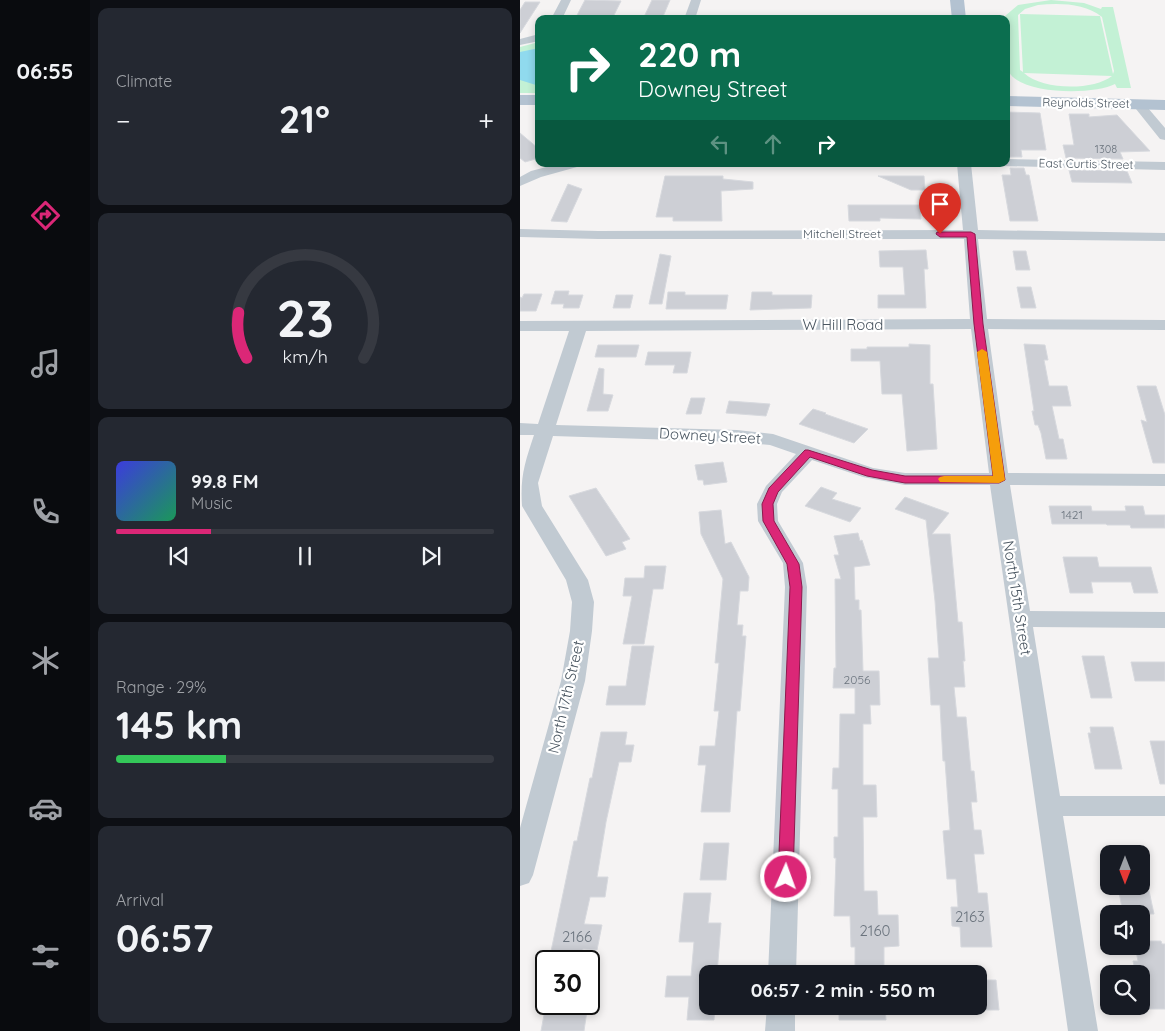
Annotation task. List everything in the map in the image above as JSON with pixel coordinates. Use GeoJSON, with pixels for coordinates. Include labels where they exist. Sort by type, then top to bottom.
{"type":"FeatureCollection","features":[{"type":"Feature","properties":{"kind":"main road"},"geometry":{"type":"LineString","coordinates":[[957,0],[959,15]]}},
{"type":"Feature","properties":{"kind":"main road"},"geometry":{"type":"LineString","coordinates":[[520,100],[535,100]]}},
{"type":"Feature","properties":{"kind":"main road","name":"Reynolds Street"},"geometry":{"type":"LineString","coordinates":[[1010,101],[1165,105]]}},
{"type":"Feature","properties":{"kind":"street"},"geometry":{"type":"LineString","coordinates":[[558,15],[566,0]]}},
{"type":"Feature","properties":{"kind":"street"},"geometry":{"type":"LineString","coordinates":[[690,15],[696,0]]}},
{"type":"Feature","properties":{"kind":"street"},"geometry":{"type":"LineString","coordinates":[[520,42],[535,38]]}},
{"type":"Feature","properties":{"kind":"street"},"geometry":{"type":"LineString","coordinates":[[1138,104],[1165,136]]}},
{"type":"Feature","properties":{"kind":"street","name":"East Curtis Street"},"geometry":{"type":"LineString","coordinates":[[1010,163],[1165,166]]}},
{"type":"Feature","properties":{"kind":"street"},"geometry":{"type":"LineString","coordinates":[[520,182],[536,174],[561,167]]}},
{"type":"Feature","properties":{"kind":"street","name":"North 15th Street"},"geometry":{"type":"LineString","coordinates":[[964,167],[979,324],[999,480],[1083,1031]]}},
{"type":"Feature","properties":{"kind":"street","name":"Mitchell Street"},"geometry":{"type":"LineString","coordinates":[[520,233],[598,235],[971,234],[1165,237]]}},
{"type":"Feature","properties":{"kind":"street","name":"W Hill Road"},"geometry":{"type":"LineString","coordinates":[[520,326],[1165,325]]}},
{"type":"Feature","properties":{"kind":"street","name":"North 17th Street"},"geometry":{"type":"LineString","coordinates":[[520,875],[573,680],[581,631],[583,602],[577,580],[532,506],[528,483],[579,326]]}},
{"type":"Feature","properties":{"kind":"street","name":"Downey Street"},"geometry":{"type":"LineString","coordinates":[[520,429],[737,436],[772,440],[870,473],[905,479],[1165,480]]}},
{"type":"Feature","properties":{"kind":"street"},"geometry":{"type":"LineString","coordinates":[[782,965],[796,587],[793,564],[768,521],[767,504],[773,490],[808,453]]}},
{"type":"Feature","properties":{"kind":"street"},"geometry":{"type":"LineString","coordinates":[[1020,619],[1165,620]]}},
{"type":"Feature","properties":{"kind":"street"},"geometry":{"type":"LineString","coordinates":[[1049,806],[1165,806]]}},
{"type":"Feature","properties":{"kind":"street"},"geometry":{"type":"LineString","coordinates":[[780,1031],[781,1015]]}},
{"type":"Feature","properties":{"kind":"green space"},"geometry":{"type":"Polygon","coordinates":[[[1051,0],[1084,3],[1101,9],[1102,7],[1113,7],[1131,88],[1117,88],[1115,84],[1092,90],[1059,91],[1043,89],[1016,80],[1010,73],[1010,15],[1006,15],[1018,5],[1051,0]],[[1038,5],[1025,9],[1018,15],[1020,70],[1023,72],[1020,14],[1100,16],[1113,74],[1114,71],[1102,17],[1088,9],[1072,5],[1038,5]],[[1024,73],[1032,79],[1043,83],[1068,86],[1093,84],[1104,81],[1112,76],[1024,73]]]}},
{"type":"Feature","properties":{"kind":"green space"},"geometry":{"type":"Polygon","coordinates":[[[535,43],[535,93],[520,93],[520,47],[535,43]]]}},
{"type":"Feature","properties":{"kind":"water"},"geometry":{"type":"Polygon","coordinates":[[[535,49],[535,85],[520,80],[520,52],[535,49]]]}},
{"type":"Feature","properties":{"kind":"building"},"geometry":{"type":"Polygon","coordinates":[[[585,0],[621,1],[614,15],[577,15],[585,0]]]}},
{"type":"Feature","properties":{"kind":"building"},"geometry":{"type":"Polygon","coordinates":[[[652,0],[670,0],[664,15],[645,15],[652,0]]]}},
{"type":"Feature","properties":{"kind":"building"},"geometry":{"type":"Polygon","coordinates":[[[525,2],[540,2],[520,33],[520,10],[525,2]]]}},
{"type":"Feature","properties":{"kind":"building"},"geometry":{"type":"Polygon","coordinates":[[[1010,112],[1040,113],[1046,150],[1021,150],[1022,157],[1010,157],[1010,112]]]}},
{"type":"Feature","properties":{"kind":"building"},"geometry":{"type":"Polygon","coordinates":[[[1069,114],[1089,114],[1089,117],[1117,115],[1150,151],[1120,152],[1123,159],[1066,158],[1063,145],[1074,145],[1069,114]]]}},
{"type":"Feature","properties":{"kind":"building"},"geometry":{"type":"Polygon","coordinates":[[[520,133],[535,146],[535,159],[525,162],[520,158],[520,133]]]}},
{"type":"Feature","properties":{"kind":"building"},"geometry":{"type":"Polygon","coordinates":[[[1010,168],[1024,168],[1026,175],[1029,175],[1038,221],[1010,221],[1002,175],[1011,175],[1010,168]]]}},
{"type":"Feature","properties":{"kind":"building"},"geometry":{"type":"Polygon","coordinates":[[[1069,170],[1127,171],[1132,183],[1072,182],[1069,170]]]}},
{"type":"Feature","properties":{"kind":"building"},"geometry":{"type":"Polygon","coordinates":[[[665,176],[723,176],[723,179],[753,182],[753,189],[721,191],[722,221],[673,221],[673,217],[656,217],[665,176]]]}},
{"type":"Feature","properties":{"kind":"building"},"geometry":{"type":"Polygon","coordinates":[[[878,176],[924,176],[925,190],[911,190],[878,176]]]}},
{"type":"Feature","properties":{"kind":"building"},"geometry":{"type":"Polygon","coordinates":[[[568,184],[582,189],[567,222],[551,221],[568,184]]]}},
{"type":"Feature","properties":{"kind":"building"},"geometry":{"type":"Polygon","coordinates":[[[848,205],[920,205],[921,219],[880,218],[880,221],[849,221],[848,205]]]}},
{"type":"Feature","properties":{"kind":"building"},"geometry":{"type":"Polygon","coordinates":[[[926,250],[928,269],[924,269],[926,308],[878,308],[878,295],[905,295],[903,267],[880,267],[879,251],[926,250]]]}},
{"type":"Feature","properties":{"kind":"building"},"geometry":{"type":"Polygon","coordinates":[[[1013,251],[1026,251],[1030,270],[1016,270],[1013,251]]]}},
{"type":"Feature","properties":{"kind":"building"},"geometry":{"type":"Polygon","coordinates":[[[660,254],[671,256],[662,304],[649,304],[660,254]]]}},
{"type":"Feature","properties":{"kind":"building"},"geometry":{"type":"Polygon","coordinates":[[[1017,287],[1031,287],[1036,308],[1021,308],[1017,287]]]}},
{"type":"Feature","properties":{"kind":"building"},"geometry":{"type":"Polygon","coordinates":[[[555,291],[569,291],[568,295],[583,295],[579,308],[563,308],[564,304],[551,304],[555,291]]]}},
{"type":"Feature","properties":{"kind":"building"},"geometry":{"type":"Polygon","coordinates":[[[668,292],[685,292],[685,295],[728,295],[726,309],[666,309],[668,292]]]}},
{"type":"Feature","properties":{"kind":"building"},"geometry":{"type":"Polygon","coordinates":[[[752,292],[772,292],[772,295],[812,295],[811,308],[750,310],[752,292]]]}},
{"type":"Feature","properties":{"kind":"building"},"geometry":{"type":"Polygon","coordinates":[[[524,294],[542,294],[536,311],[520,311],[520,297],[522,298],[524,294]]]}},
{"type":"Feature","properties":{"kind":"building"},"geometry":{"type":"Polygon","coordinates":[[[616,295],[633,295],[630,308],[613,308],[616,295]]]}},
{"type":"Feature","properties":{"kind":"building"},"geometry":{"type":"Polygon","coordinates":[[[909,344],[930,345],[930,384],[933,384],[937,449],[907,451],[902,394],[882,394],[880,361],[851,361],[851,349],[909,347],[909,344]]]}},
{"type":"Feature","properties":{"kind":"building"},"geometry":{"type":"Polygon","coordinates":[[[1024,344],[1045,345],[1048,360],[1044,360],[1049,386],[1067,386],[1071,406],[1052,406],[1059,439],[1063,439],[1067,459],[1046,459],[1041,433],[1038,425],[1035,425],[1032,411],[1034,411],[1024,344]]]}},
{"type":"Feature","properties":{"kind":"building"},"geometry":{"type":"Polygon","coordinates":[[[598,345],[639,345],[636,357],[595,357],[598,345]]]}},
{"type":"Feature","properties":{"kind":"building"},"geometry":{"type":"Polygon","coordinates":[[[648,352],[691,352],[687,373],[673,373],[675,365],[645,365],[648,352]]]}},
{"type":"Feature","properties":{"kind":"building"},"geometry":{"type":"Polygon","coordinates":[[[599,368],[604,369],[603,394],[613,395],[608,411],[587,411],[599,368]]]}},
{"type":"Feature","properties":{"kind":"building"},"geometry":{"type":"Polygon","coordinates":[[[1137,386],[1156,386],[1165,415],[1165,463],[1153,463],[1141,420],[1147,422],[1137,386]]]}},
{"type":"Feature","properties":{"kind":"building"},"geometry":{"type":"Polygon","coordinates":[[[691,398],[705,398],[701,414],[686,414],[691,398]]]}},
{"type":"Feature","properties":{"kind":"building"},"geometry":{"type":"Polygon","coordinates":[[[729,401],[770,404],[766,416],[726,413],[729,401]]]}},
{"type":"Feature","properties":{"kind":"building"},"geometry":{"type":"Polygon","coordinates":[[[813,409],[868,429],[854,443],[799,424],[813,409]]]}},
{"type":"Feature","properties":{"kind":"building"},"geometry":{"type":"Polygon","coordinates":[[[723,462],[727,482],[704,485],[703,480],[698,480],[695,465],[723,462]]]}},
{"type":"Feature","properties":{"kind":"building"},"geometry":{"type":"Polygon","coordinates":[[[821,487],[837,493],[832,499],[861,508],[850,522],[805,506],[821,487]]]}},
{"type":"Feature","properties":{"kind":"building"},"geometry":{"type":"Polygon","coordinates":[[[596,488],[630,539],[622,542],[626,549],[606,556],[569,496],[596,488]]]}},
{"type":"Feature","properties":{"kind":"building"},"geometry":{"type":"Polygon","coordinates":[[[905,497],[949,513],[932,534],[950,534],[958,622],[962,622],[965,661],[963,661],[965,687],[954,687],[957,717],[966,717],[971,771],[974,771],[977,802],[971,802],[974,830],[981,830],[984,854],[974,854],[978,893],[987,893],[992,947],[961,947],[960,927],[952,926],[951,907],[958,907],[956,879],[947,879],[943,831],[950,830],[945,761],[943,761],[940,705],[931,705],[928,658],[939,658],[935,601],[926,520],[895,509],[905,497]]]}},
{"type":"Feature","properties":{"kind":"building"},"geometry":{"type":"Polygon","coordinates":[[[1049,506],[1091,506],[1092,511],[1126,511],[1125,506],[1143,506],[1145,515],[1165,515],[1165,528],[1131,528],[1130,525],[1106,524],[1052,524],[1049,506]]]}},
{"type":"Feature","properties":{"kind":"building"},"geometry":{"type":"Polygon","coordinates":[[[721,510],[725,544],[731,542],[749,577],[748,591],[740,591],[737,625],[743,625],[742,636],[746,636],[740,711],[737,711],[730,812],[701,812],[706,765],[698,765],[700,746],[715,746],[719,711],[714,711],[719,663],[715,663],[723,579],[701,534],[699,512],[721,510]]]}},
{"type":"Feature","properties":{"kind":"building"},"geometry":{"type":"Polygon","coordinates":[[[858,533],[870,565],[854,567],[855,600],[859,600],[859,610],[861,610],[863,671],[879,671],[880,705],[870,705],[871,724],[863,724],[863,785],[876,785],[877,817],[863,817],[864,891],[877,891],[878,915],[898,915],[899,946],[884,947],[884,965],[855,965],[855,947],[851,947],[850,916],[834,916],[836,858],[834,858],[834,837],[838,837],[838,789],[832,789],[833,768],[839,768],[840,714],[855,714],[855,688],[833,688],[834,668],[836,668],[835,579],[841,579],[834,555],[839,555],[834,536],[858,533]]]}},
{"type":"Feature","properties":{"kind":"building"},"geometry":{"type":"Polygon","coordinates":[[[1063,557],[1097,557],[1099,567],[1151,567],[1158,593],[1134,593],[1131,582],[1091,582],[1093,593],[1070,593],[1063,557]]]}},
{"type":"Feature","properties":{"kind":"building"},"geometry":{"type":"Polygon","coordinates":[[[645,566],[666,566],[663,589],[653,589],[644,644],[623,644],[632,596],[623,596],[625,578],[644,578],[645,566]]]}},
{"type":"Feature","properties":{"kind":"building"},"geometry":{"type":"Polygon","coordinates":[[[632,646],[654,646],[645,705],[606,705],[609,686],[626,686],[632,646]]]}},
{"type":"Feature","properties":{"kind":"building"},"geometry":{"type":"Polygon","coordinates":[[[1082,656],[1104,656],[1112,698],[1091,698],[1082,656]]]}},
{"type":"Feature","properties":{"kind":"building"},"geometry":{"type":"Polygon","coordinates":[[[1131,662],[1165,662],[1165,681],[1135,681],[1131,662]]]}},
{"type":"Feature","properties":{"kind":"building"},"geometry":{"type":"Polygon","coordinates":[[[1090,727],[1113,727],[1122,769],[1095,769],[1088,733],[1091,733],[1090,727]]]}},
{"type":"Feature","properties":{"kind":"building"},"geometry":{"type":"Polygon","coordinates":[[[601,732],[627,732],[625,745],[634,745],[631,762],[619,762],[597,877],[608,877],[605,897],[590,897],[584,924],[602,925],[597,950],[551,950],[574,841],[577,841],[590,778],[592,778],[601,732]]]}},
{"type":"Feature","properties":{"kind":"building"},"geometry":{"type":"Polygon","coordinates":[[[1150,741],[1165,741],[1165,784],[1160,784],[1150,741]]]}},
{"type":"Feature","properties":{"kind":"building"},"geometry":{"type":"Polygon","coordinates":[[[704,843],[729,843],[726,880],[700,880],[704,843]]]}},
{"type":"Feature","properties":{"kind":"building"},"geometry":{"type":"Polygon","coordinates":[[[684,893],[711,893],[708,923],[721,923],[718,965],[699,965],[699,1015],[714,1015],[714,1020],[687,1020],[689,997],[665,997],[667,976],[691,976],[694,942],[679,942],[684,893]]]}},
{"type":"Feature","properties":{"kind":"building"},"geometry":{"type":"Polygon","coordinates":[[[1120,895],[1150,895],[1154,914],[1150,914],[1150,905],[1121,905],[1120,895]]]}},
{"type":"Feature","properties":{"kind":"building"},"geometry":{"type":"Polygon","coordinates":[[[1150,941],[1161,941],[1162,944],[1165,944],[1165,1009],[1150,1009],[1150,965],[1134,965],[1133,961],[1138,961],[1137,955],[1150,955],[1150,941]]]}},
{"type":"Feature","properties":{"kind":"building"},"geometry":{"type":"Polygon","coordinates":[[[987,980],[996,980],[999,1010],[987,1010],[987,980]]]}},
{"type":"Feature","properties":{"kind":"building"},"geometry":{"type":"Polygon","coordinates":[[[544,1015],[586,1015],[584,1031],[541,1031],[544,1015]]]}},
{"type":"Feature","properties":{"kind":"building"},"geometry":{"type":"Polygon","coordinates":[[[839,1015],[886,1015],[886,1020],[839,1020],[839,1015]]]}},
{"type":"Feature","properties":{"kind":"slow traffic"},"geometry":{"type":"LineString","coordinates":[[944,479],[999,480],[982,352]]}},
{"type":"Feature","properties":{"kind":"route"},"geometry":{"type":"LineString","coordinates":[[786,877],[796,587],[793,564],[768,521],[767,504],[773,490],[808,453],[870,473],[905,479],[999,480],[979,324],[971,234],[940,234]]}}]}
